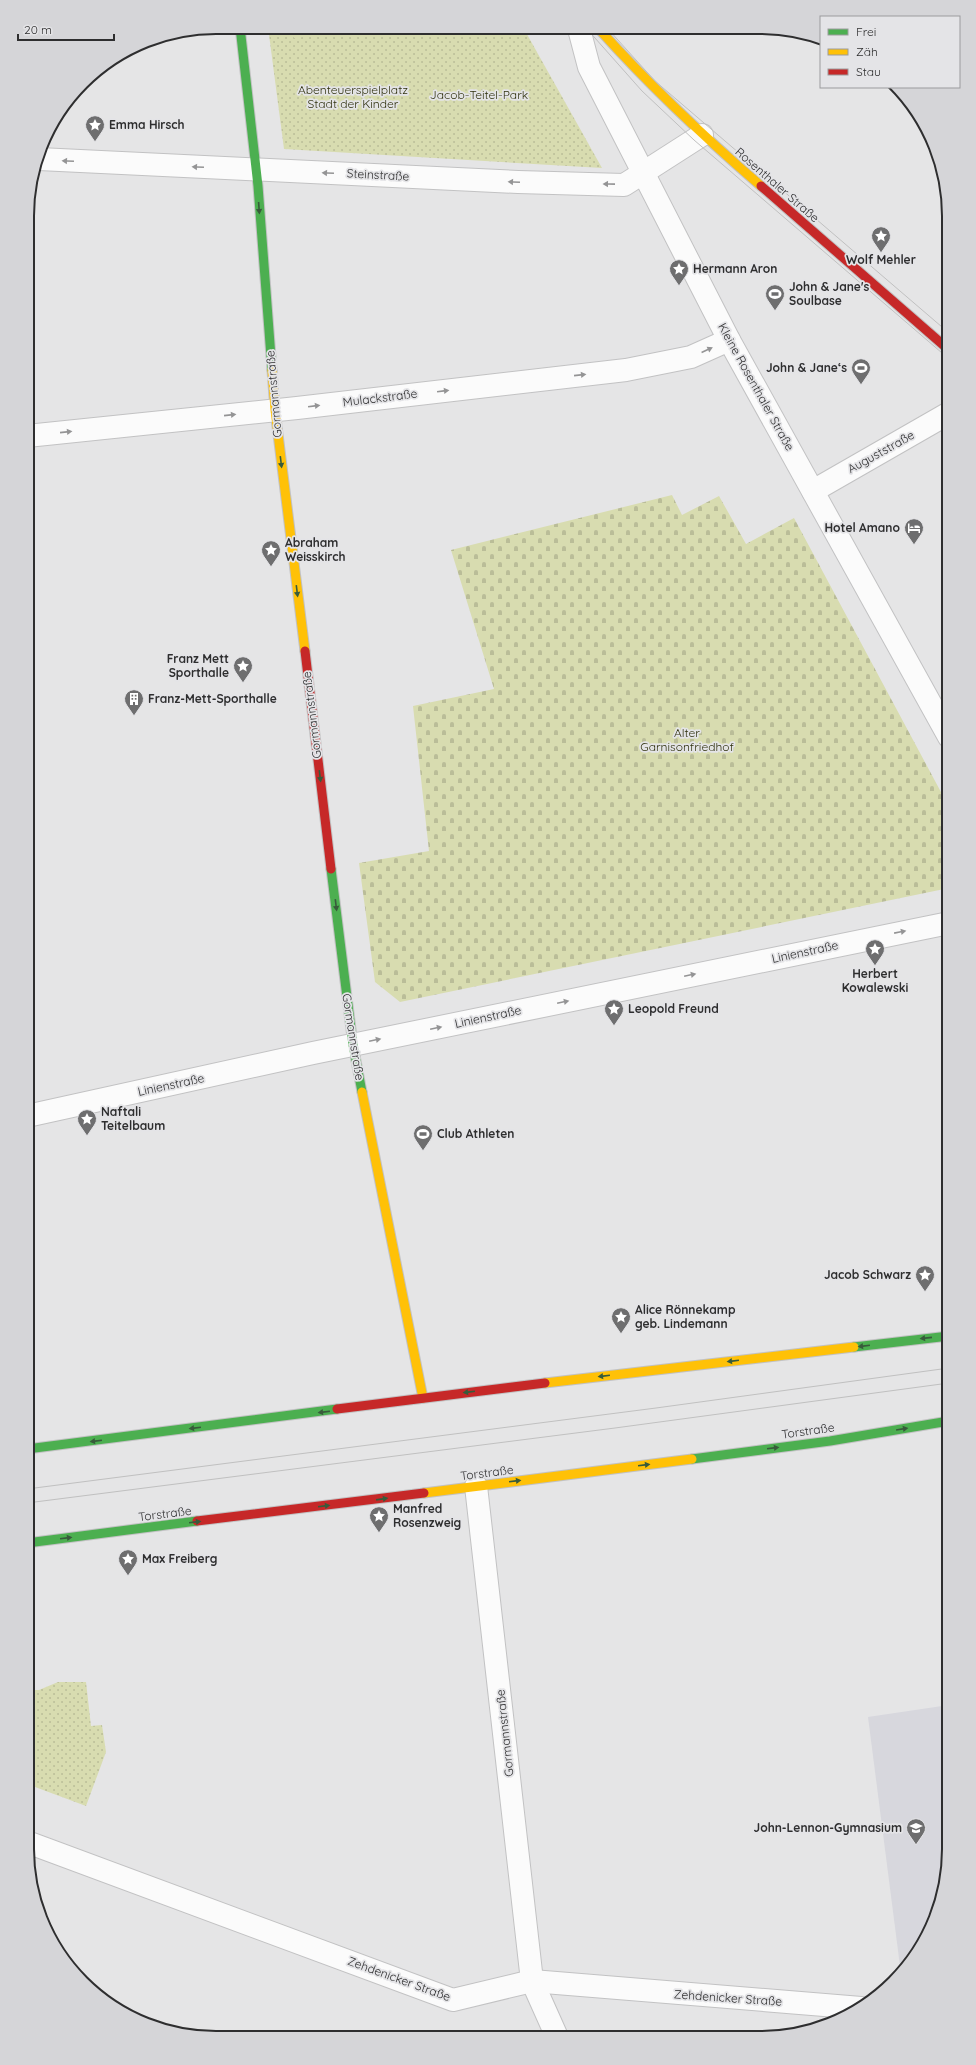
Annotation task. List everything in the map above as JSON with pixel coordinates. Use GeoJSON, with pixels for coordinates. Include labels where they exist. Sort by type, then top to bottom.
{"type":"FeatureCollection","features":[{"type":"Feature","properties":{"kind":"street","name":"Gormannstraße"},"geometry":{"type":"LineString","coordinates":[[241,34],[256,169],[275,410],[353,1045],[423,1398]]}},
{"type":"Feature","properties":{"kind":"street","name":"Kleine Rosenthaler Straße"},"geometry":{"type":"LineString","coordinates":[[580,34],[589,67],[729,340],[942,724]]}},
{"type":"Feature","properties":{"kind":"street","name":"Rosenthaler Straße"},"geometry":{"type":"LineString","coordinates":[[604,34],[645,80],[702,135],[942,344]]}},
{"type":"Feature","properties":{"kind":"street","name":"Steinstraße"},"geometry":{"type":"LineString","coordinates":[[43,159],[518,182],[624,185],[702,135]]}},
{"type":"Feature","properties":{"kind":"street","name":"Mulackstraße"},"geometry":{"type":"LineString","coordinates":[[34,435],[275,410],[626,370],[691,357],[729,340]]}},
{"type":"Feature","properties":{"kind":"street","name":"Auguststraße"},"geometry":{"type":"LineString","coordinates":[[812,490],[942,417]]}},
{"type":"Feature","properties":{"kind":"street","name":"Linienstraße"},"geometry":{"type":"LineString","coordinates":[[34,1114],[353,1045],[942,924]]}},
{"type":"Feature","properties":{"kind":"street"},"geometry":{"type":"LineString","coordinates":[[34,1448],[423,1398],[942,1337]]}},
{"type":"Feature","properties":{"kind":"street","name":"Torstraße"},"geometry":{"type":"LineString","coordinates":[[34,1542],[830,1441],[942,1422]]}},
{"type":"Feature","properties":{"kind":"street","name":"Gormannstraße"},"geometry":{"type":"LineString","coordinates":[[476,1486],[532,1981],[554,2031]]}},
{"type":"Feature","properties":{"kind":"street","name":"Zehdenicker Straße"},"geometry":{"type":"LineString","coordinates":[[34,1845],[453,2000],[532,1981],[851,2007]]}},
{"type":"Feature","properties":{"kind":"shaded area","name":"John-Lennon-Gymnasium"},"geometry":{"type":"Polygon","coordinates":[[[942,1706],[942,1861],[939,1885],[923,1930],[918,1940],[900,1965],[868,1717],[942,1706]]]}},
{"type":"Feature","properties":{"kind":"green space","name":"Jacob-Teitel-Park"},"geometry":{"type":"Polygon","coordinates":[[[269,34],[527,34],[602,168],[284,149],[269,34]]]}},
{"type":"Feature","properties":{"kind":"green space"},"geometry":{"type":"Polygon","coordinates":[[[294,34],[331,34],[294,38],[294,34]]]}},
{"type":"Feature","properties":{"kind":"green space","name":"Alter Garnisonfriedhof"},"geometry":{"type":"Polygon","coordinates":[[[672,495],[682,515],[719,496],[746,544],[794,518],[942,794],[942,889],[400,1002],[375,982],[359,863],[429,851],[413,706],[494,689],[451,550],[672,495]]]}},
{"type":"Feature","properties":{"kind":"green space"},"geometry":{"type":"Polygon","coordinates":[[[58,1682],[86,1682],[91,1726],[102,1725],[106,1752],[86,1806],[34,1787],[34,1690],[39,1690],[58,1682]]]}},
{"type":"Feature","properties":{"kind":"tram line"},"geometry":{"type":"LineString","coordinates":[[591,34],[642,91],[694,140],[942,353]]}},
{"type":"Feature","properties":{"kind":"tram line"},"geometry":{"type":"LineString","coordinates":[[613,34],[655,81],[942,327]]}},
{"type":"Feature","properties":{"kind":"tram line"},"geometry":{"type":"LineString","coordinates":[[34,1488],[656,1408],[942,1369]]}},
{"type":"Feature","properties":{"kind":"tram line"},"geometry":{"type":"LineString","coordinates":[[34,1502],[615,1428],[942,1384]]}},
{"type":"Feature","properties":{"kind":"traffic: fast"},"geometry":{"type":"LineString","coordinates":[[241,34],[258,186],[272,370]]}},
{"type":"Feature","properties":{"kind":"traffic: fast"},"geometry":{"type":"LineString","coordinates":[[331,869],[353,1045],[362,1092]]}},
{"type":"Feature","properties":{"kind":"traffic: fast"},"geometry":{"type":"LineString","coordinates":[[854,1347],[942,1337]]}},
{"type":"Feature","properties":{"kind":"traffic: fast"},"geometry":{"type":"LineString","coordinates":[[34,1448],[337,1409]]}},
{"type":"Feature","properties":{"kind":"traffic: fast"},"geometry":{"type":"LineString","coordinates":[[692,1459],[830,1441],[942,1422]]}},
{"type":"Feature","properties":{"kind":"traffic: fast"},"geometry":{"type":"LineString","coordinates":[[34,1542],[197,1521]]}},
{"type":"Feature","properties":{"kind":"traffic: slow"},"geometry":{"type":"LineString","coordinates":[[604,34],[638,71],[678,110],[761,186]]}},
{"type":"Feature","properties":{"kind":"traffic: slow"},"geometry":{"type":"LineString","coordinates":[[272,370],[275,410],[305,651]]}},
{"type":"Feature","properties":{"kind":"traffic: slow"},"geometry":{"type":"LineString","coordinates":[[362,1092],[423,1398]]}},
{"type":"Feature","properties":{"kind":"traffic: slow"},"geometry":{"type":"LineString","coordinates":[[545,1383],[854,1347]]}},
{"type":"Feature","properties":{"kind":"traffic: slow"},"geometry":{"type":"LineString","coordinates":[[424,1493],[692,1459]]}},
{"type":"Feature","properties":{"kind":"traffic: jam"},"geometry":{"type":"LineString","coordinates":[[761,186],[942,344]]}},
{"type":"Feature","properties":{"kind":"traffic: jam"},"geometry":{"type":"LineString","coordinates":[[305,651],[331,869]]}},
{"type":"Feature","properties":{"kind":"traffic: jam"},"geometry":{"type":"LineString","coordinates":[[337,1409],[545,1383]]}},
{"type":"Feature","properties":{"kind":"traffic: jam"},"geometry":{"type":"LineString","coordinates":[[197,1521],[424,1493]]}},
{"type":"Feature","properties":{"kind":"place","name":"Emma Hirsch"},"geometry":{"type":"Point","coordinates":[95,142]}},
{"type":"Feature","properties":{"kind":"place","name":"Wolf Mehler"},"geometry":{"type":"Point","coordinates":[881,253]}},
{"type":"Feature","properties":{"kind":"place","name":"Hermann Aron"},"geometry":{"type":"Point","coordinates":[679,286]}},
{"type":"Feature","properties":{"kind":"place","name":"John & Jane's Soulbase"},"geometry":{"type":"Point","coordinates":[775,311]}},
{"type":"Feature","properties":{"kind":"place","name":"John & Jane‘s"},"geometry":{"type":"Point","coordinates":[861,385]}},
{"type":"Feature","properties":{"kind":"place","name":"Hotel Amano"},"geometry":{"type":"Point","coordinates":[914,545]}},
{"type":"Feature","properties":{"kind":"place","name":"Abraham Weisskirch"},"geometry":{"type":"Point","coordinates":[271,567]}},
{"type":"Feature","properties":{"kind":"place","name":"Franz Mett Sporthalle"},"geometry":{"type":"Point","coordinates":[243,683]}},
{"type":"Feature","properties":{"kind":"place","name":"Franz-Mett-Sporthalle"},"geometry":{"type":"Point","coordinates":[134,716]}},
{"type":"Feature","properties":{"kind":"place","name":"Herbert Kowalewski"},"geometry":{"type":"Point","coordinates":[875,966]}},
{"type":"Feature","properties":{"kind":"place","name":"Leopold Freund"},"geometry":{"type":"Point","coordinates":[614,1026]}},
{"type":"Feature","properties":{"kind":"place","name":"Naftali Teitelbaum"},"geometry":{"type":"Point","coordinates":[87,1136]}},
{"type":"Feature","properties":{"kind":"place","name":"Club Athleten"},"geometry":{"type":"Point","coordinates":[423,1151]}},
{"type":"Feature","properties":{"kind":"place","name":"Jacob Schwarz"},"geometry":{"type":"Point","coordinates":[925,1292]}},
{"type":"Feature","properties":{"kind":"place","name":"Alice Rönnekamp geb. Lindemann"},"geometry":{"type":"Point","coordinates":[621,1334]}},
{"type":"Feature","properties":{"kind":"place","name":"Manfred Rosenzweig"},"geometry":{"type":"Point","coordinates":[379,1533]}},
{"type":"Feature","properties":{"kind":"place","name":"Max Freiberg"},"geometry":{"type":"Point","coordinates":[128,1576]}},
{"type":"Feature","properties":{"kind":"place","name":"John-Lennon-Gymnasium"},"geometry":{"type":"Point","coordinates":[916,1845]}},
{"type":"Feature","properties":{"kind":"park label","name":"Abenteuerspielplatz Stadt der Kinder"},"geometry":{"type":"Point","coordinates":[353,97]}}]}
